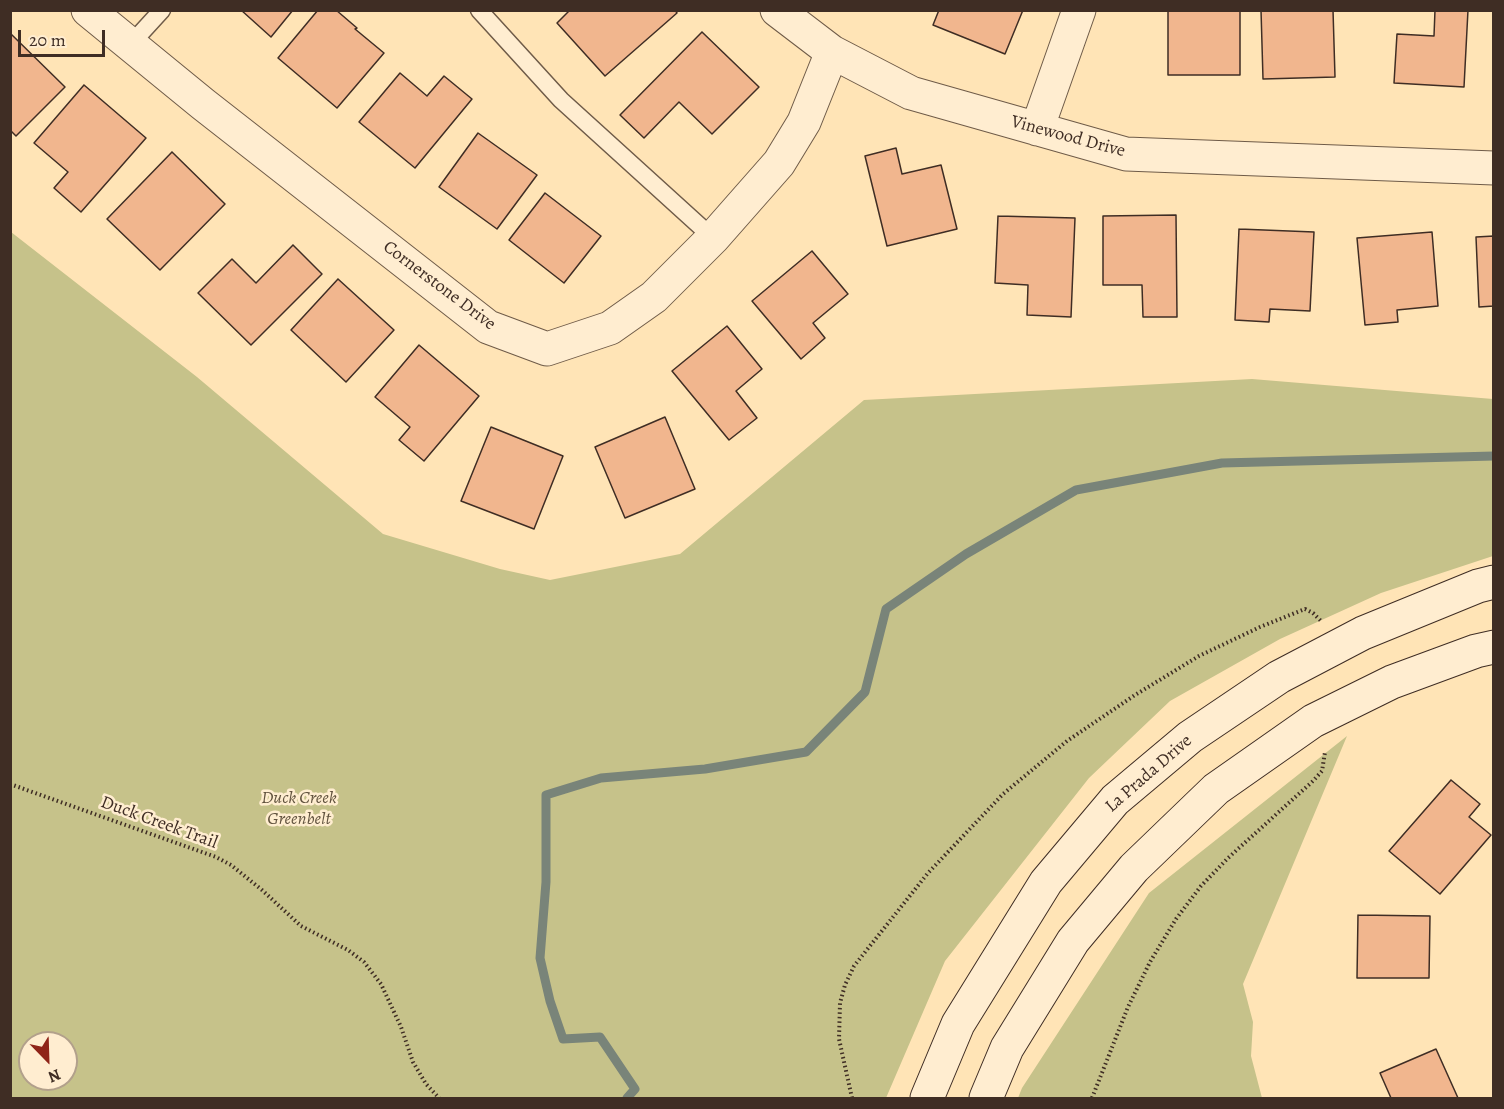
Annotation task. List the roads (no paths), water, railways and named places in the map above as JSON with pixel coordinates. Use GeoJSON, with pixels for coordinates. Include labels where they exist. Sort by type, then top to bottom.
{"type":"FeatureCollection","features":[{"type":"Feature","properties":{"kind":"street","name":"Cornerstone Drive"},"geometry":{"type":"LineString","coordinates":[[88,10],[203,104],[488,327],[547,349],[610,328],[654,297],[713,238],[779,163],[804,122],[832,52]]}},
{"type":"Feature","properties":{"kind":"street","name":"Vinewood Drive"},"geometry":{"type":"LineString","coordinates":[[777,10],[832,52],[911,93],[1126,154],[1494,168]]}},
{"type":"Feature","properties":{"kind":"street"},"geometry":{"type":"LineString","coordinates":[[1037,129],[1079,10]]}},
{"type":"Feature","properties":{"kind":"street","name":"La Prada Drive"},"geometry":{"type":"LineString","coordinates":[[927,1098],[957,1024],[1046,882],[1115,800],[1190,737],[1279,677],[1363,633],[1494,582]]}},
{"type":"Feature","properties":{"kind":"street"},"geometry":{"type":"LineString","coordinates":[[986,1098],[1007,1048],[1073,941],[1134,868],[1216,789],[1313,721],[1392,682],[1494,646]]}},
{"type":"Feature","properties":{"kind":"lane"},"geometry":{"type":"LineString","coordinates":[[130,45],[162,10]]}},
{"type":"Feature","properties":{"kind":"lane"},"geometry":{"type":"LineString","coordinates":[[479,10],[561,100],[713,238]]}},
{"type":"Feature","properties":{"kind":"waterway"},"geometry":{"type":"LineString","coordinates":[[627,1098],[635,1089],[600,1037],[563,1039],[550,1001],[540,958],[546,882],[546,795],[601,778],[705,769],[806,752],[865,692],[886,609],[966,554],[1076,490],[1222,463],[1494,456]]}},
{"type":"Feature","properties":{"kind":"park label","name":"Duck Creek Greenbelt"},"geometry":{"type":"Point","coordinates":[299,809]}}]}
